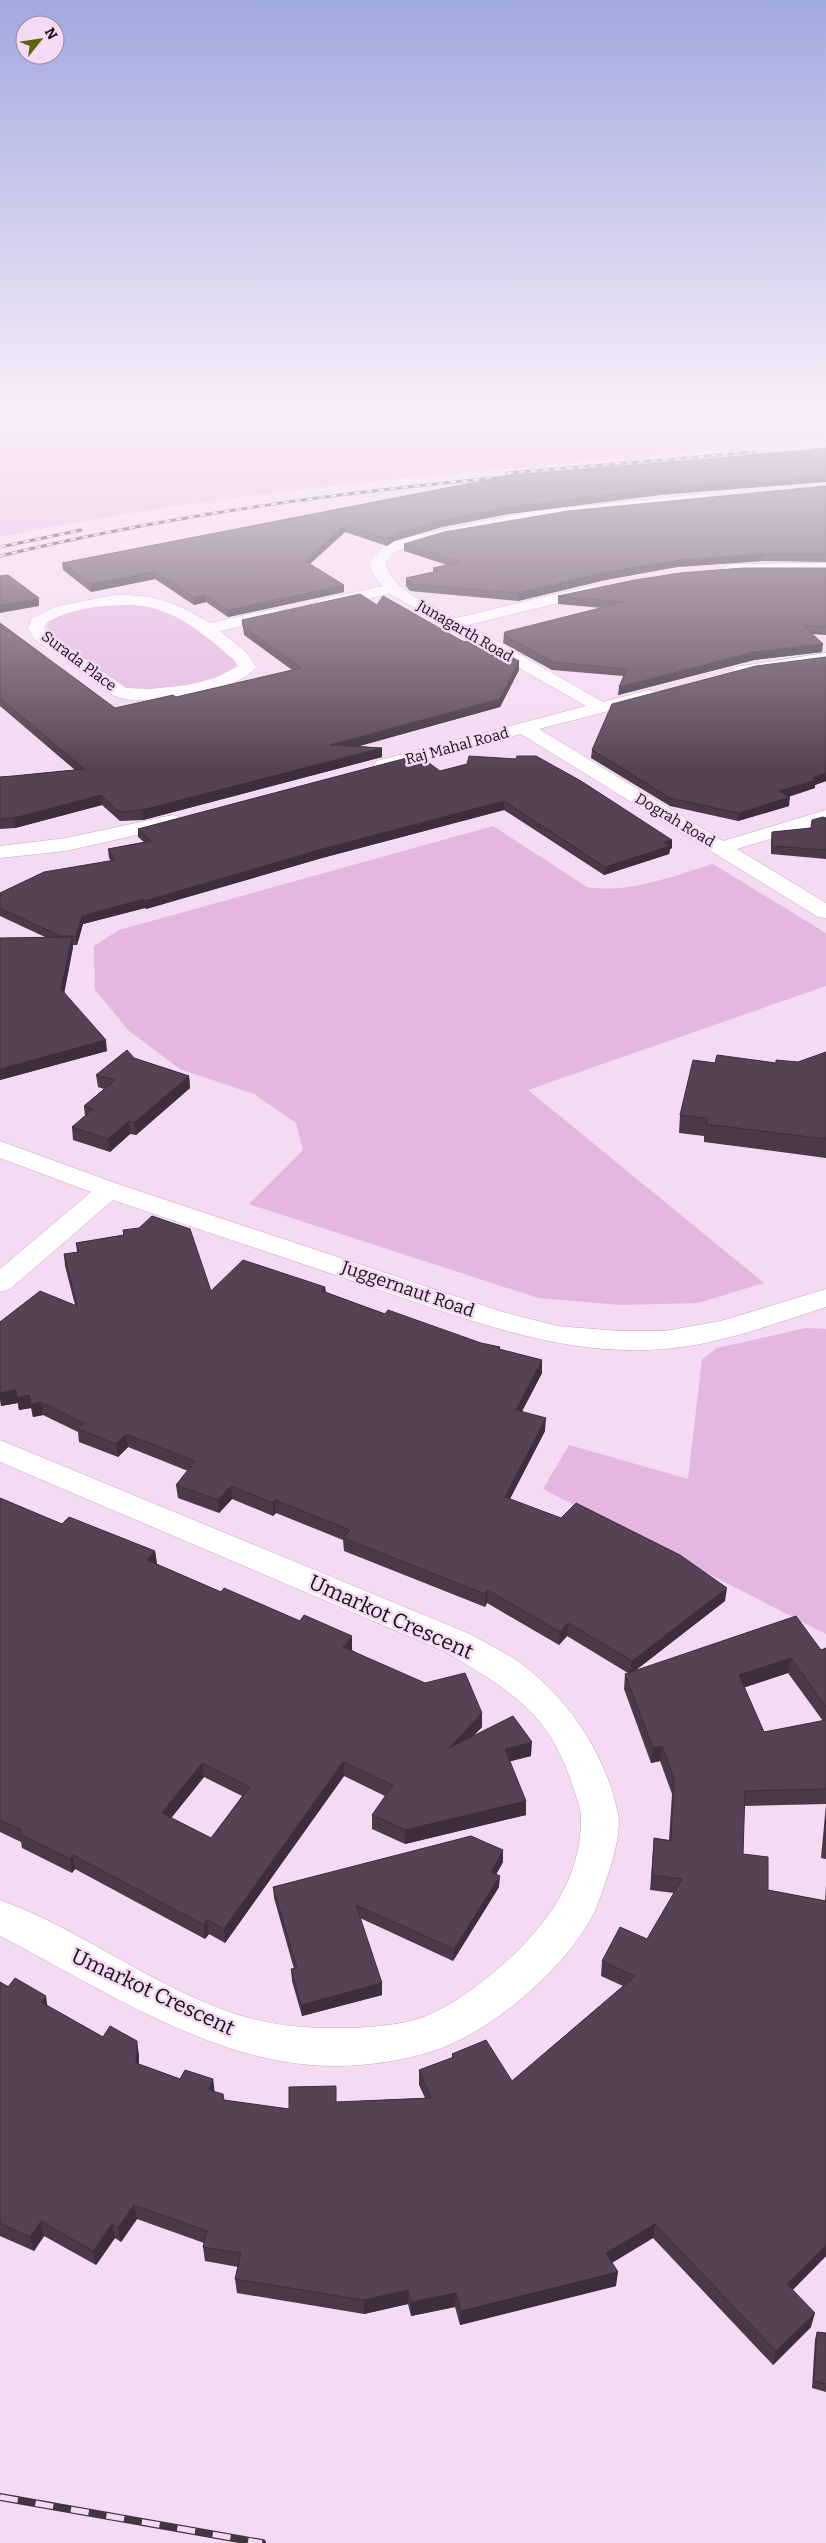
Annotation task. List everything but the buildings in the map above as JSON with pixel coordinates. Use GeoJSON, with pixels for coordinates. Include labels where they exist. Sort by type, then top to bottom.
{"type":"FeatureCollection","features":[{"type":"Feature","properties":{"kind":"street","name":"Junagarth Road"},"geometry":{"type":"LineString","coordinates":[[461,531],[413,540],[391,548],[378,561],[379,572],[392,589],[600,707]]}},
{"type":"Feature","properties":{"kind":"street"},"geometry":{"type":"LineString","coordinates":[[710,570],[826,568]]}},
{"type":"Feature","properties":{"kind":"street"},"geometry":{"type":"LineString","coordinates":[[453,624],[613,586]]}},
{"type":"Feature","properties":{"kind":"street"},"geometry":{"type":"LineString","coordinates":[[314,606],[392,589]]}},
{"type":"Feature","properties":{"kind":"street","name":"Surada Place"},"geometry":{"type":"LineString","coordinates":[[126,599],[160,604],[207,629],[241,657],[246,667],[238,675],[226,680],[155,696],[134,696],[121,692],[40,635],[36,628],[38,621],[60,610],[126,599]]}},
{"type":"Feature","properties":{"kind":"street"},"geometry":{"type":"LineString","coordinates":[[207,629],[294,610]]}},
{"type":"Feature","properties":{"kind":"street"},"geometry":{"type":"LineString","coordinates":[[725,675],[762,666],[826,658]]}},
{"type":"Feature","properties":{"kind":"street","name":"Raj Mahal Road"},"geometry":{"type":"LineString","coordinates":[[370,769],[668,690]]}},
{"type":"Feature","properties":{"kind":"street","name":"Dograh Road"},"geometry":{"type":"LineString","coordinates":[[524,728],[826,912]]}},
{"type":"Feature","properties":{"kind":"street"},"geometry":{"type":"LineString","coordinates":[[720,848],[826,816]]}},
{"type":"Feature","properties":{"kind":"street"},"geometry":{"type":"LineString","coordinates":[[0,852],[52,847],[103,838],[187,817]]}},
{"type":"Feature","properties":{"kind":"street","name":"Juggernaut Road"},"geometry":{"type":"LineString","coordinates":[[0,1149],[109,1190],[493,1318],[557,1335],[619,1340],[665,1340],[724,1330],[826,1298]]}},
{"type":"Feature","properties":{"kind":"street"},"geometry":{"type":"LineString","coordinates":[[0,1283],[109,1190]]}},
{"type":"Feature","properties":{"kind":"street","name":"Umarkot Crescent"},"geometry":{"type":"LineString","coordinates":[[0,1450],[458,1643],[507,1672],[553,1713],[582,1760],[600,1816],[594,1863],[575,1911],[537,1959],[487,2003],[432,2033],[371,2046],[302,2046],[248,2036],[190,2014],[0,1917]]}},
{"type":"Feature","properties":{"kind":"shaded area"},"geometry":{"type":"Polygon","coordinates":[[[0,531],[34,531],[0,537],[0,531]]]}},
{"type":"Feature","properties":{"kind":"shaded area"},"geometry":{"type":"Polygon","coordinates":[[[110,603],[153,606],[180,618],[206,635],[228,653],[236,662],[234,667],[220,677],[197,684],[162,690],[139,690],[111,681],[50,635],[47,625],[49,620],[72,611],[110,603]]]}},
{"type":"Feature","properties":{"kind":"shaded area"},"geometry":{"type":"Polygon","coordinates":[[[493,826],[587,887],[603,889],[635,886],[713,864],[826,933],[826,986],[528,1090],[764,1283],[698,1303],[621,1305],[538,1298],[249,1204],[303,1150],[296,1123],[254,1094],[180,1069],[129,1031],[95,990],[94,946],[119,930],[493,826]]]}},
{"type":"Feature","properties":{"kind":"shaded area"},"geometry":{"type":"Polygon","coordinates":[[[806,1328],[826,1329],[826,1634],[543,1489],[569,1445],[688,1479],[702,1359],[717,1348],[806,1328]]]}},
{"type":"Feature","properties":{"kind":"railway"},"geometry":{"type":"LineString","coordinates":[[0,547],[78,531]]}},
{"type":"Feature","properties":{"kind":"railway"},"geometry":{"type":"LineString","coordinates":[[0,556],[115,531]]}},
{"type":"Feature","properties":{"kind":"railway"},"geometry":{"type":"LineString","coordinates":[[0,2497],[262,2543]]}}]}
